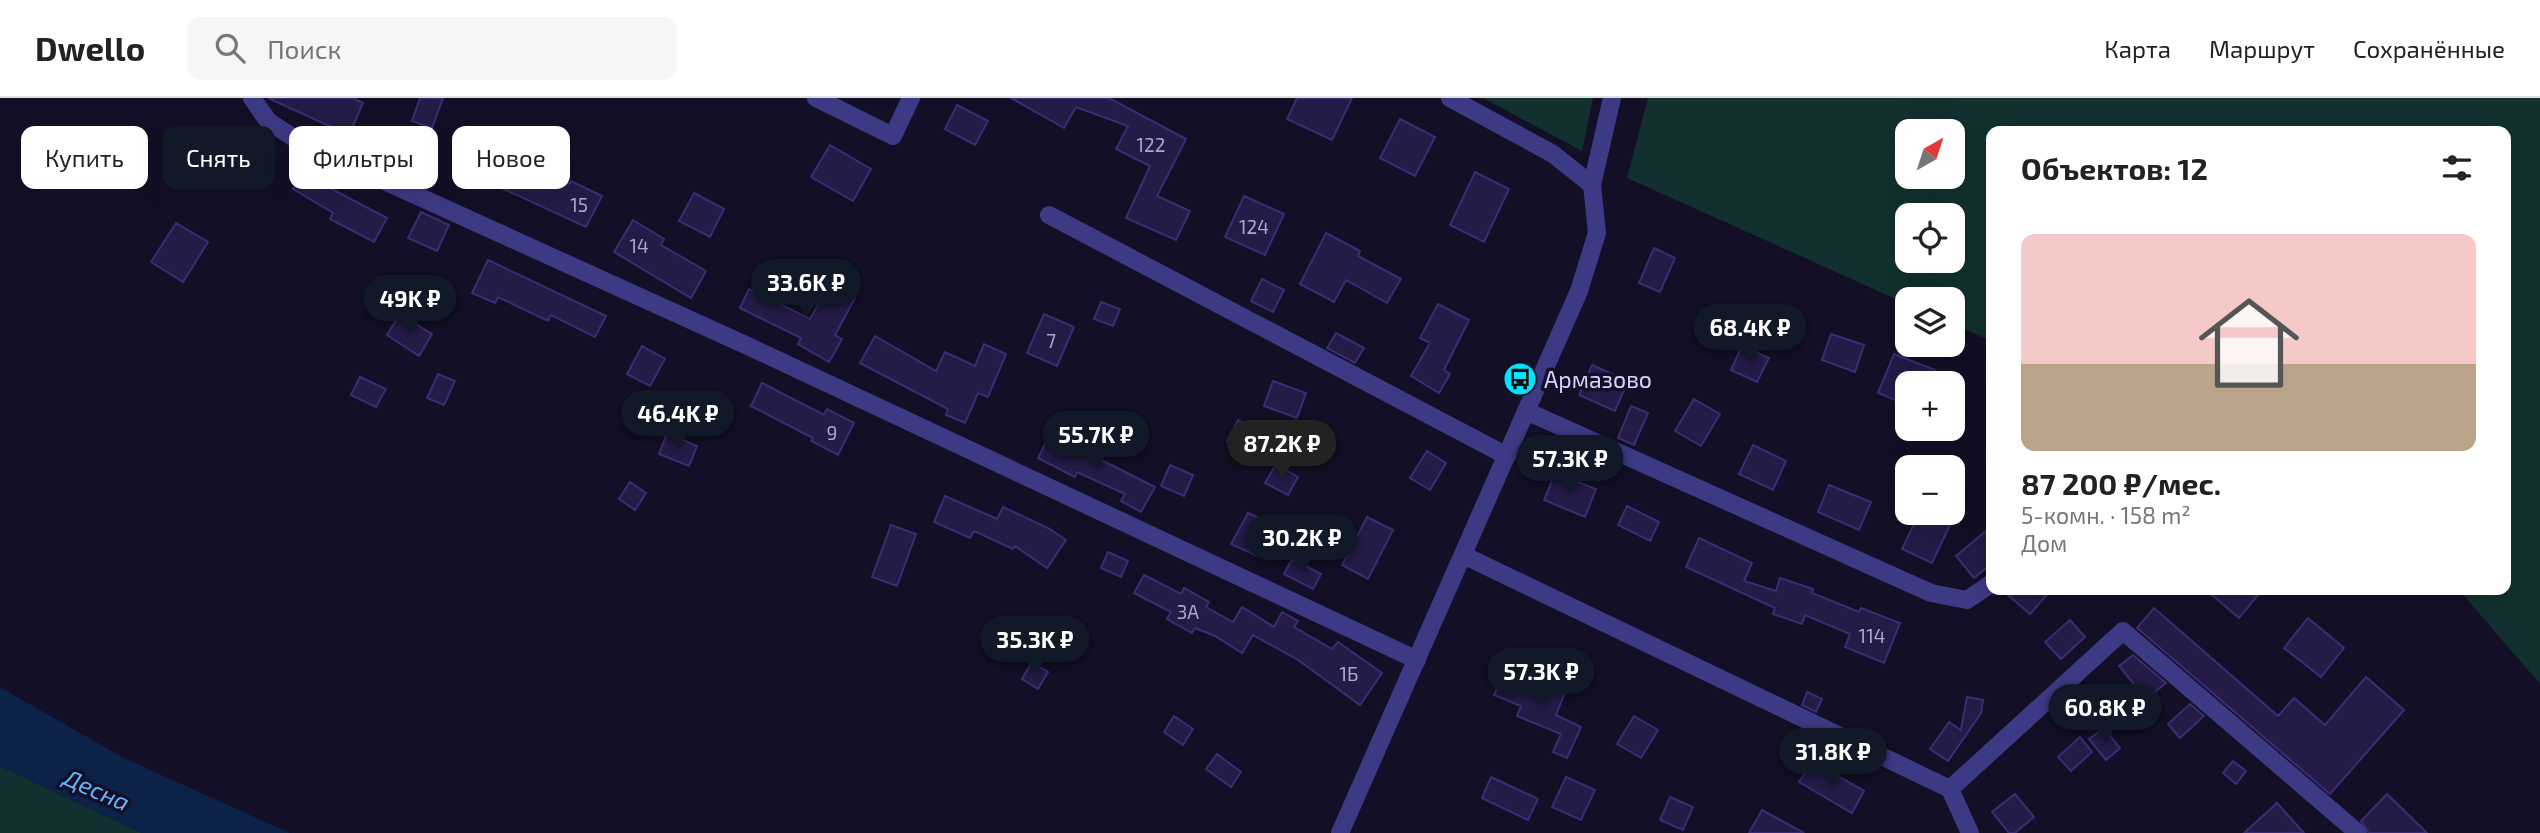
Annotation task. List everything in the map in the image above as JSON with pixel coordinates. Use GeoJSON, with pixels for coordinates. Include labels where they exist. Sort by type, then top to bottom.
{"type":"FeatureCollection","features":[{"type":"Feature","properties":{"kind":"street"},"geometry":{"type":"LineString","coordinates":[[252,98],[268,121],[303,144],[738,342],[1417,660]]}},
{"type":"Feature","properties":{"kind":"street"},"geometry":{"type":"LineString","coordinates":[[816,98],[893,136],[911,98]]}},
{"type":"Feature","properties":{"kind":"street"},"geometry":{"type":"LineString","coordinates":[[1450,98],[1553,154],[1592,184]]}},
{"type":"Feature","properties":{"kind":"street"},"geometry":{"type":"LineString","coordinates":[[1340,833],[1580,291],[1597,233],[1592,184],[1612,98]]}},
{"type":"Feature","properties":{"kind":"street"},"geometry":{"type":"LineString","coordinates":[[1049,215],[1507,456]]}},
{"type":"Feature","properties":{"kind":"street"},"geometry":{"type":"LineString","coordinates":[[1526,411],[1931,593],[1967,600],[1986,587]]}},
{"type":"Feature","properties":{"kind":"street"},"geometry":{"type":"LineString","coordinates":[[1463,555],[1950,789],[1970,833]]}},
{"type":"Feature","properties":{"kind":"street"},"geometry":{"type":"LineString","coordinates":[[1950,789],[2123,631],[2358,833]]}},
{"type":"Feature","properties":{"kind":"green space"},"geometry":{"type":"Polygon","coordinates":[[[1483,98],[1593,98],[1582,151],[1483,98]]]}},
{"type":"Feature","properties":{"kind":"green space"},"geometry":{"type":"Polygon","coordinates":[[[1648,98],[2540,98],[2540,684],[2463,595],[2511,595],[2511,126],[1986,126],[1986,339],[1965,329],[1965,287],[1895,287],[1895,299],[1627,178],[1648,98]]]}},
{"type":"Feature","properties":{"kind":"green space"},"geometry":{"type":"Polygon","coordinates":[[[0,766],[142,833],[0,833],[0,766]]]}},
{"type":"Feature","properties":{"kind":"water","name":"Десна"},"geometry":{"type":"Polygon","coordinates":[[[0,687],[126,759],[290,833],[142,833],[0,766],[0,687]]]}},
{"type":"Feature","properties":{"kind":"building"},"geometry":{"type":"Polygon","coordinates":[[[268,98],[353,98],[363,103],[353,126],[329,126],[268,98]]]}},
{"type":"Feature","properties":{"kind":"building"},"geometry":{"type":"Polygon","coordinates":[[[420,98],[443,98],[433,126],[412,121],[420,98]]]}},
{"type":"Feature","properties":{"kind":"building"},"geometry":{"type":"Polygon","coordinates":[[[1011,98],[1109,98],[1186,139],[1157,196],[1190,211],[1176,240],[1126,218],[1150,166],[1116,149],[1128,126],[1076,107],[1064,128],[1011,98]]]}},
{"type":"Feature","properties":{"kind":"building"},"geometry":{"type":"Polygon","coordinates":[[[1297,98],[1352,98],[1332,140],[1287,119],[1297,98]]]}},
{"type":"Feature","properties":{"kind":"building"},"geometry":{"type":"Polygon","coordinates":[[[957,105],[988,121],[975,145],[945,129],[957,105]]]}},
{"type":"Feature","properties":{"kind":"building"},"geometry":{"type":"Polygon","coordinates":[[[1400,119],[1435,137],[1415,176],[1380,158],[1400,119]]]}},
{"type":"Feature","properties":{"kind":"building"},"geometry":{"type":"Polygon","coordinates":[[[830,145],[871,169],[853,201],[811,177],[830,145]]]}},
{"type":"Feature","properties":{"kind":"building"},"geometry":{"type":"Polygon","coordinates":[[[1475,172],[1509,189],[1484,242],[1450,225],[1475,172]]]}},
{"type":"Feature","properties":{"kind":"building"},"geometry":{"type":"Polygon","coordinates":[[[571,181],[602,196],[586,227],[504,189],[570,189],[571,181]]]}},
{"type":"Feature","properties":{"kind":"building"},"geometry":{"type":"Polygon","coordinates":[[[293,189],[332,189],[387,218],[374,242],[330,219],[333,213],[293,189]]]}},
{"type":"Feature","properties":{"kind":"building"},"geometry":{"type":"Polygon","coordinates":[[[694,193],[724,209],[710,237],[679,221],[694,193]]]}},
{"type":"Feature","properties":{"kind":"building"},"geometry":{"type":"Polygon","coordinates":[[[1244,196],[1284,214],[1265,255],[1225,237],[1244,196]]]}},
{"type":"Feature","properties":{"kind":"building"},"geometry":{"type":"Polygon","coordinates":[[[421,212],[449,225],[437,251],[408,238],[421,212]]]}},
{"type":"Feature","properties":{"kind":"building"},"geometry":{"type":"Polygon","coordinates":[[[633,220],[664,239],[661,245],[706,271],[691,298],[614,252],[633,220]]]}},
{"type":"Feature","properties":{"kind":"building"},"geometry":{"type":"Polygon","coordinates":[[[176,223],[208,242],[183,282],[151,262],[176,223]]]}},
{"type":"Feature","properties":{"kind":"building"},"geometry":{"type":"Polygon","coordinates":[[[1326,233],[1360,251],[1358,256],[1401,279],[1387,303],[1346,280],[1334,302],[1300,284],[1326,233]]]}},
{"type":"Feature","properties":{"kind":"building"},"geometry":{"type":"Polygon","coordinates":[[[1654,248],[1675,258],[1660,292],[1639,283],[1654,248]]]}},
{"type":"Feature","properties":{"kind":"building"},"geometry":{"type":"Polygon","coordinates":[[[488,260],[606,316],[595,337],[551,315],[548,321],[498,297],[495,303],[472,293],[488,260]]]}},
{"type":"Feature","properties":{"kind":"building"},"geometry":{"type":"Polygon","coordinates":[[[1262,279],[1284,290],[1273,312],[1251,301],[1262,279]]]}},
{"type":"Feature","properties":{"kind":"building"},"geometry":{"type":"Polygon","coordinates":[[[829,284],[855,298],[835,335],[842,339],[829,362],[798,344],[801,338],[740,308],[749,289],[810,319],[829,284]]]}},
{"type":"Feature","properties":{"kind":"building"},"geometry":{"type":"Polygon","coordinates":[[[1101,302],[1120,309],[1113,326],[1094,319],[1101,302]]]}},
{"type":"Feature","properties":{"kind":"building"},"geometry":{"type":"Polygon","coordinates":[[[1438,304],[1469,320],[1444,370],[1450,374],[1439,393],[1411,376],[1430,343],[1420,338],[1438,304]]]}},
{"type":"Feature","properties":{"kind":"building"},"geometry":{"type":"Polygon","coordinates":[[[400,314],[432,334],[419,356],[387,335],[400,314]]]}},
{"type":"Feature","properties":{"kind":"building"},"geometry":{"type":"Polygon","coordinates":[[[1044,314],[1074,327],[1057,366],[1027,353],[1044,314]]]}},
{"type":"Feature","properties":{"kind":"building"},"geometry":{"type":"Polygon","coordinates":[[[1336,333],[1364,348],[1355,363],[1327,348],[1336,333]]]}},
{"type":"Feature","properties":{"kind":"building"},"geometry":{"type":"Polygon","coordinates":[[[1831,334],[1864,345],[1855,372],[1822,360],[1831,334]]]}},
{"type":"Feature","properties":{"kind":"building"},"geometry":{"type":"Polygon","coordinates":[[[875,336],[936,371],[945,352],[975,366],[984,344],[1006,354],[988,397],[978,393],[965,423],[946,415],[948,409],[860,363],[875,336]]]}},
{"type":"Feature","properties":{"kind":"building"},"geometry":{"type":"Polygon","coordinates":[[[642,346],[665,359],[650,386],[627,374],[642,346]]]}},
{"type":"Feature","properties":{"kind":"building"},"geometry":{"type":"Polygon","coordinates":[[[1742,346],[1769,358],[1757,382],[1731,370],[1742,346]]]}},
{"type":"Feature","properties":{"kind":"building"},"geometry":{"type":"Polygon","coordinates":[[[1894,354],[1895,357],[1935,370],[1895,371],[1895,400],[1878,393],[1894,354]]]}},
{"type":"Feature","properties":{"kind":"building"},"geometry":{"type":"Polygon","coordinates":[[[1592,365],[1628,381],[1615,411],[1579,395],[1592,365]]]}},
{"type":"Feature","properties":{"kind":"building"},"geometry":{"type":"Polygon","coordinates":[[[438,374],[455,381],[444,405],[427,398],[438,374]]]}},
{"type":"Feature","properties":{"kind":"building"},"geometry":{"type":"Polygon","coordinates":[[[360,377],[386,389],[376,407],[351,395],[360,377]]]}},
{"type":"Feature","properties":{"kind":"building"},"geometry":{"type":"Polygon","coordinates":[[[1273,381],[1306,393],[1297,418],[1264,406],[1273,381]]]}},
{"type":"Feature","properties":{"kind":"building"},"geometry":{"type":"Polygon","coordinates":[[[762,383],[824,415],[827,409],[854,423],[838,455],[811,441],[813,438],[751,406],[762,383]]]}},
{"type":"Feature","properties":{"kind":"building"},"geometry":{"type":"Polygon","coordinates":[[[1694,399],[1720,414],[1701,446],[1675,431],[1694,399]]]}},
{"type":"Feature","properties":{"kind":"building"},"geometry":{"type":"Polygon","coordinates":[[[1631,406],[1648,413],[1634,445],[1618,438],[1631,406]]]}},
{"type":"Feature","properties":{"kind":"building"},"geometry":{"type":"Polygon","coordinates":[[[1238,420],[1260,432],[1249,453],[1227,441],[1238,420]]]}},
{"type":"Feature","properties":{"kind":"building"},"geometry":{"type":"Polygon","coordinates":[[[667,433],[697,446],[689,466],[659,454],[667,433]]]}},
{"type":"Feature","properties":{"kind":"building"},"geometry":{"type":"Polygon","coordinates":[[[1050,434],[1155,487],[1141,512],[1121,501],[1125,494],[1077,472],[1075,477],[1038,458],[1050,434]]]}},
{"type":"Feature","properties":{"kind":"building"},"geometry":{"type":"Polygon","coordinates":[[[1753,445],[1786,461],[1773,490],[1739,474],[1753,445]]]}},
{"type":"Feature","properties":{"kind":"building"},"geometry":{"type":"Polygon","coordinates":[[[1427,451],[1446,463],[1430,490],[1410,478],[1427,451]]]}},
{"type":"Feature","properties":{"kind":"building"},"geometry":{"type":"Polygon","coordinates":[[[1276,464],[1298,477],[1288,495],[1265,483],[1276,464]]]}},
{"type":"Feature","properties":{"kind":"building"},"geometry":{"type":"Polygon","coordinates":[[[1170,465],[1193,475],[1184,496],[1161,486],[1170,465]]]}},
{"type":"Feature","properties":{"kind":"building"},"geometry":{"type":"Polygon","coordinates":[[[1555,473],[1596,489],[1585,517],[1544,500],[1555,473]]]}},
{"type":"Feature","properties":{"kind":"building"},"geometry":{"type":"Polygon","coordinates":[[[630,482],[646,493],[635,510],[619,499],[630,482]]]}},
{"type":"Feature","properties":{"kind":"building"},"geometry":{"type":"Polygon","coordinates":[[[1829,485],[1871,502],[1859,530],[1818,512],[1829,485]]]}},
{"type":"Feature","properties":{"kind":"building"},"geometry":{"type":"Polygon","coordinates":[[[945,496],[997,519],[1003,507],[1050,529],[1066,540],[1047,568],[1015,546],[1013,549],[974,531],[970,538],[934,522],[945,496]]]}},
{"type":"Feature","properties":{"kind":"building"},"geometry":{"type":"Polygon","coordinates":[[[1627,506],[1659,522],[1650,541],[1618,525],[1627,506]]]}},
{"type":"Feature","properties":{"kind":"building"},"geometry":{"type":"Polygon","coordinates":[[[1248,513],[1272,524],[1257,556],[1231,544],[1248,513]]]}},
{"type":"Feature","properties":{"kind":"building"},"geometry":{"type":"Polygon","coordinates":[[[1367,517],[1393,530],[1368,579],[1342,565],[1367,517]]]}},
{"type":"Feature","properties":{"kind":"building"},"geometry":{"type":"Polygon","coordinates":[[[891,525],[916,534],[897,586],[872,577],[891,525]]]}},
{"type":"Feature","properties":{"kind":"building"},"geometry":{"type":"Polygon","coordinates":[[[1913,525],[1950,525],[1932,563],[1902,549],[1913,525]]]}},
{"type":"Feature","properties":{"kind":"building"},"geometry":{"type":"Polygon","coordinates":[[[1986,531],[1986,568],[1974,578],[1956,556],[1986,531]]]}},
{"type":"Feature","properties":{"kind":"building"},"geometry":{"type":"Polygon","coordinates":[[[1699,538],[1752,563],[1744,581],[1776,591],[1780,578],[1813,589],[1812,593],[1859,612],[1861,608],[1900,623],[1884,663],[1845,647],[1850,634],[1805,615],[1802,624],[1773,614],[1775,608],[1686,567],[1699,538]]]}},
{"type":"Feature","properties":{"kind":"building"},"geometry":{"type":"Polygon","coordinates":[[[1108,552],[1128,561],[1121,577],[1101,568],[1108,552]]]}},
{"type":"Feature","properties":{"kind":"building"},"geometry":{"type":"Polygon","coordinates":[[[1292,559],[1321,574],[1313,589],[1284,574],[1292,559]]]}},
{"type":"Feature","properties":{"kind":"building"},"geometry":{"type":"Polygon","coordinates":[[[1144,575],[1181,594],[1184,588],[1209,602],[1206,607],[1233,622],[1242,607],[1274,627],[1282,612],[1298,621],[1294,627],[1332,649],[1338,642],[1382,673],[1360,705],[1298,660],[1253,635],[1242,653],[1215,636],[1195,628],[1192,633],[1167,619],[1171,612],[1134,593],[1144,575]]]}},
{"type":"Feature","properties":{"kind":"building"},"geometry":{"type":"Polygon","coordinates":[[[2008,595],[2047,595],[2030,614],[2008,595]]]}},
{"type":"Feature","properties":{"kind":"building"},"geometry":{"type":"Polygon","coordinates":[[[2212,595],[2258,595],[2239,618],[2212,595]]]}},
{"type":"Feature","properties":{"kind":"building"},"geometry":{"type":"Polygon","coordinates":[[[2154,608],[2278,716],[2294,698],[2325,725],[2366,677],[2404,710],[2330,794],[2137,628],[2154,608]]]}},
{"type":"Feature","properties":{"kind":"building"},"geometry":{"type":"Polygon","coordinates":[[[2308,618],[2344,648],[2321,677],[2284,648],[2308,618]]]}},
{"type":"Feature","properties":{"kind":"building"},"geometry":{"type":"Polygon","coordinates":[[[2070,620],[2085,637],[2061,659],[2045,642],[2070,620]]]}},
{"type":"Feature","properties":{"kind":"building"},"geometry":{"type":"Polygon","coordinates":[[[2133,655],[2166,683],[2146,699],[2119,666],[2133,655]]]}},
{"type":"Feature","properties":{"kind":"building"},"geometry":{"type":"Polygon","coordinates":[[[1032,662],[1048,672],[1038,689],[1022,679],[1032,662]]]}},
{"type":"Feature","properties":{"kind":"building"},"geometry":{"type":"Polygon","coordinates":[[[1524,673],[1566,690],[1556,715],[1581,727],[1567,758],[1553,752],[1561,734],[1517,716],[1521,706],[1494,695],[1502,677],[1519,684],[1524,673]]]}},
{"type":"Feature","properties":{"kind":"building"},"geometry":{"type":"Polygon","coordinates":[[[1807,692],[1822,699],[1816,712],[1802,705],[1807,692]]]}},
{"type":"Feature","properties":{"kind":"building"},"geometry":{"type":"Polygon","coordinates":[[[1967,697],[1983,700],[1981,713],[1948,761],[1930,749],[1949,722],[1961,730],[1967,697]]]}},
{"type":"Feature","properties":{"kind":"building"},"geometry":{"type":"Polygon","coordinates":[[[2190,704],[2204,716],[2180,738],[2168,724],[2190,704]]]}},
{"type":"Feature","properties":{"kind":"building"},"geometry":{"type":"Polygon","coordinates":[[[1174,716],[1193,729],[1183,745],[1164,732],[1174,716]]]}},
{"type":"Feature","properties":{"kind":"building"},"geometry":{"type":"Polygon","coordinates":[[[1634,716],[1658,730],[1641,758],[1617,744],[1634,716]]]}},
{"type":"Feature","properties":{"kind":"building"},"geometry":{"type":"Polygon","coordinates":[[[2104,728],[2120,748],[2106,760],[2089,739],[2104,728]]]}},
{"type":"Feature","properties":{"kind":"building"},"geometry":{"type":"Polygon","coordinates":[[[2080,737],[2092,752],[2071,771],[2058,757],[2080,737]]]}},
{"type":"Feature","properties":{"kind":"building"},"geometry":{"type":"Polygon","coordinates":[[[1217,754],[1241,772],[1231,787],[1206,769],[1217,754]]]}},
{"type":"Feature","properties":{"kind":"building"},"geometry":{"type":"Polygon","coordinates":[[[2233,761],[2246,771],[2236,784],[2223,773],[2233,761]]]}},
{"type":"Feature","properties":{"kind":"building"},"geometry":{"type":"Polygon","coordinates":[[[1811,764],[1835,781],[1838,776],[1864,791],[1852,813],[1799,782],[1811,764]]]}},
{"type":"Feature","properties":{"kind":"building"},"geometry":{"type":"Polygon","coordinates":[[[1491,777],[1538,799],[1528,820],[1482,798],[1491,777]]]}},
{"type":"Feature","properties":{"kind":"building"},"geometry":{"type":"Polygon","coordinates":[[[1566,777],[1595,790],[1581,820],[1552,807],[1566,777]]]}},
{"type":"Feature","properties":{"kind":"building"},"geometry":{"type":"Polygon","coordinates":[[[2015,794],[2034,817],[2015,833],[2009,833],[1992,812],[2015,794]]]}},
{"type":"Feature","properties":{"kind":"building"},"geometry":{"type":"Polygon","coordinates":[[[2387,794],[2427,833],[2369,833],[2361,821],[2387,794]]]}},
{"type":"Feature","properties":{"kind":"building"},"geometry":{"type":"Polygon","coordinates":[[[1670,797],[1693,807],[1683,830],[1660,820],[1670,797]]]}},
{"type":"Feature","properties":{"kind":"building"},"geometry":{"type":"Polygon","coordinates":[[[2277,803],[2304,833],[2244,833],[2277,803]]]}},
{"type":"Feature","properties":{"kind":"building"},"geometry":{"type":"Polygon","coordinates":[[[1762,810],[1804,833],[1749,833],[1762,810]]]}},
{"type":"Feature","properties":{"kind":"place","name":"Армазово"},"geometry":{"type":"Point","coordinates":[1520,379]}}]}
